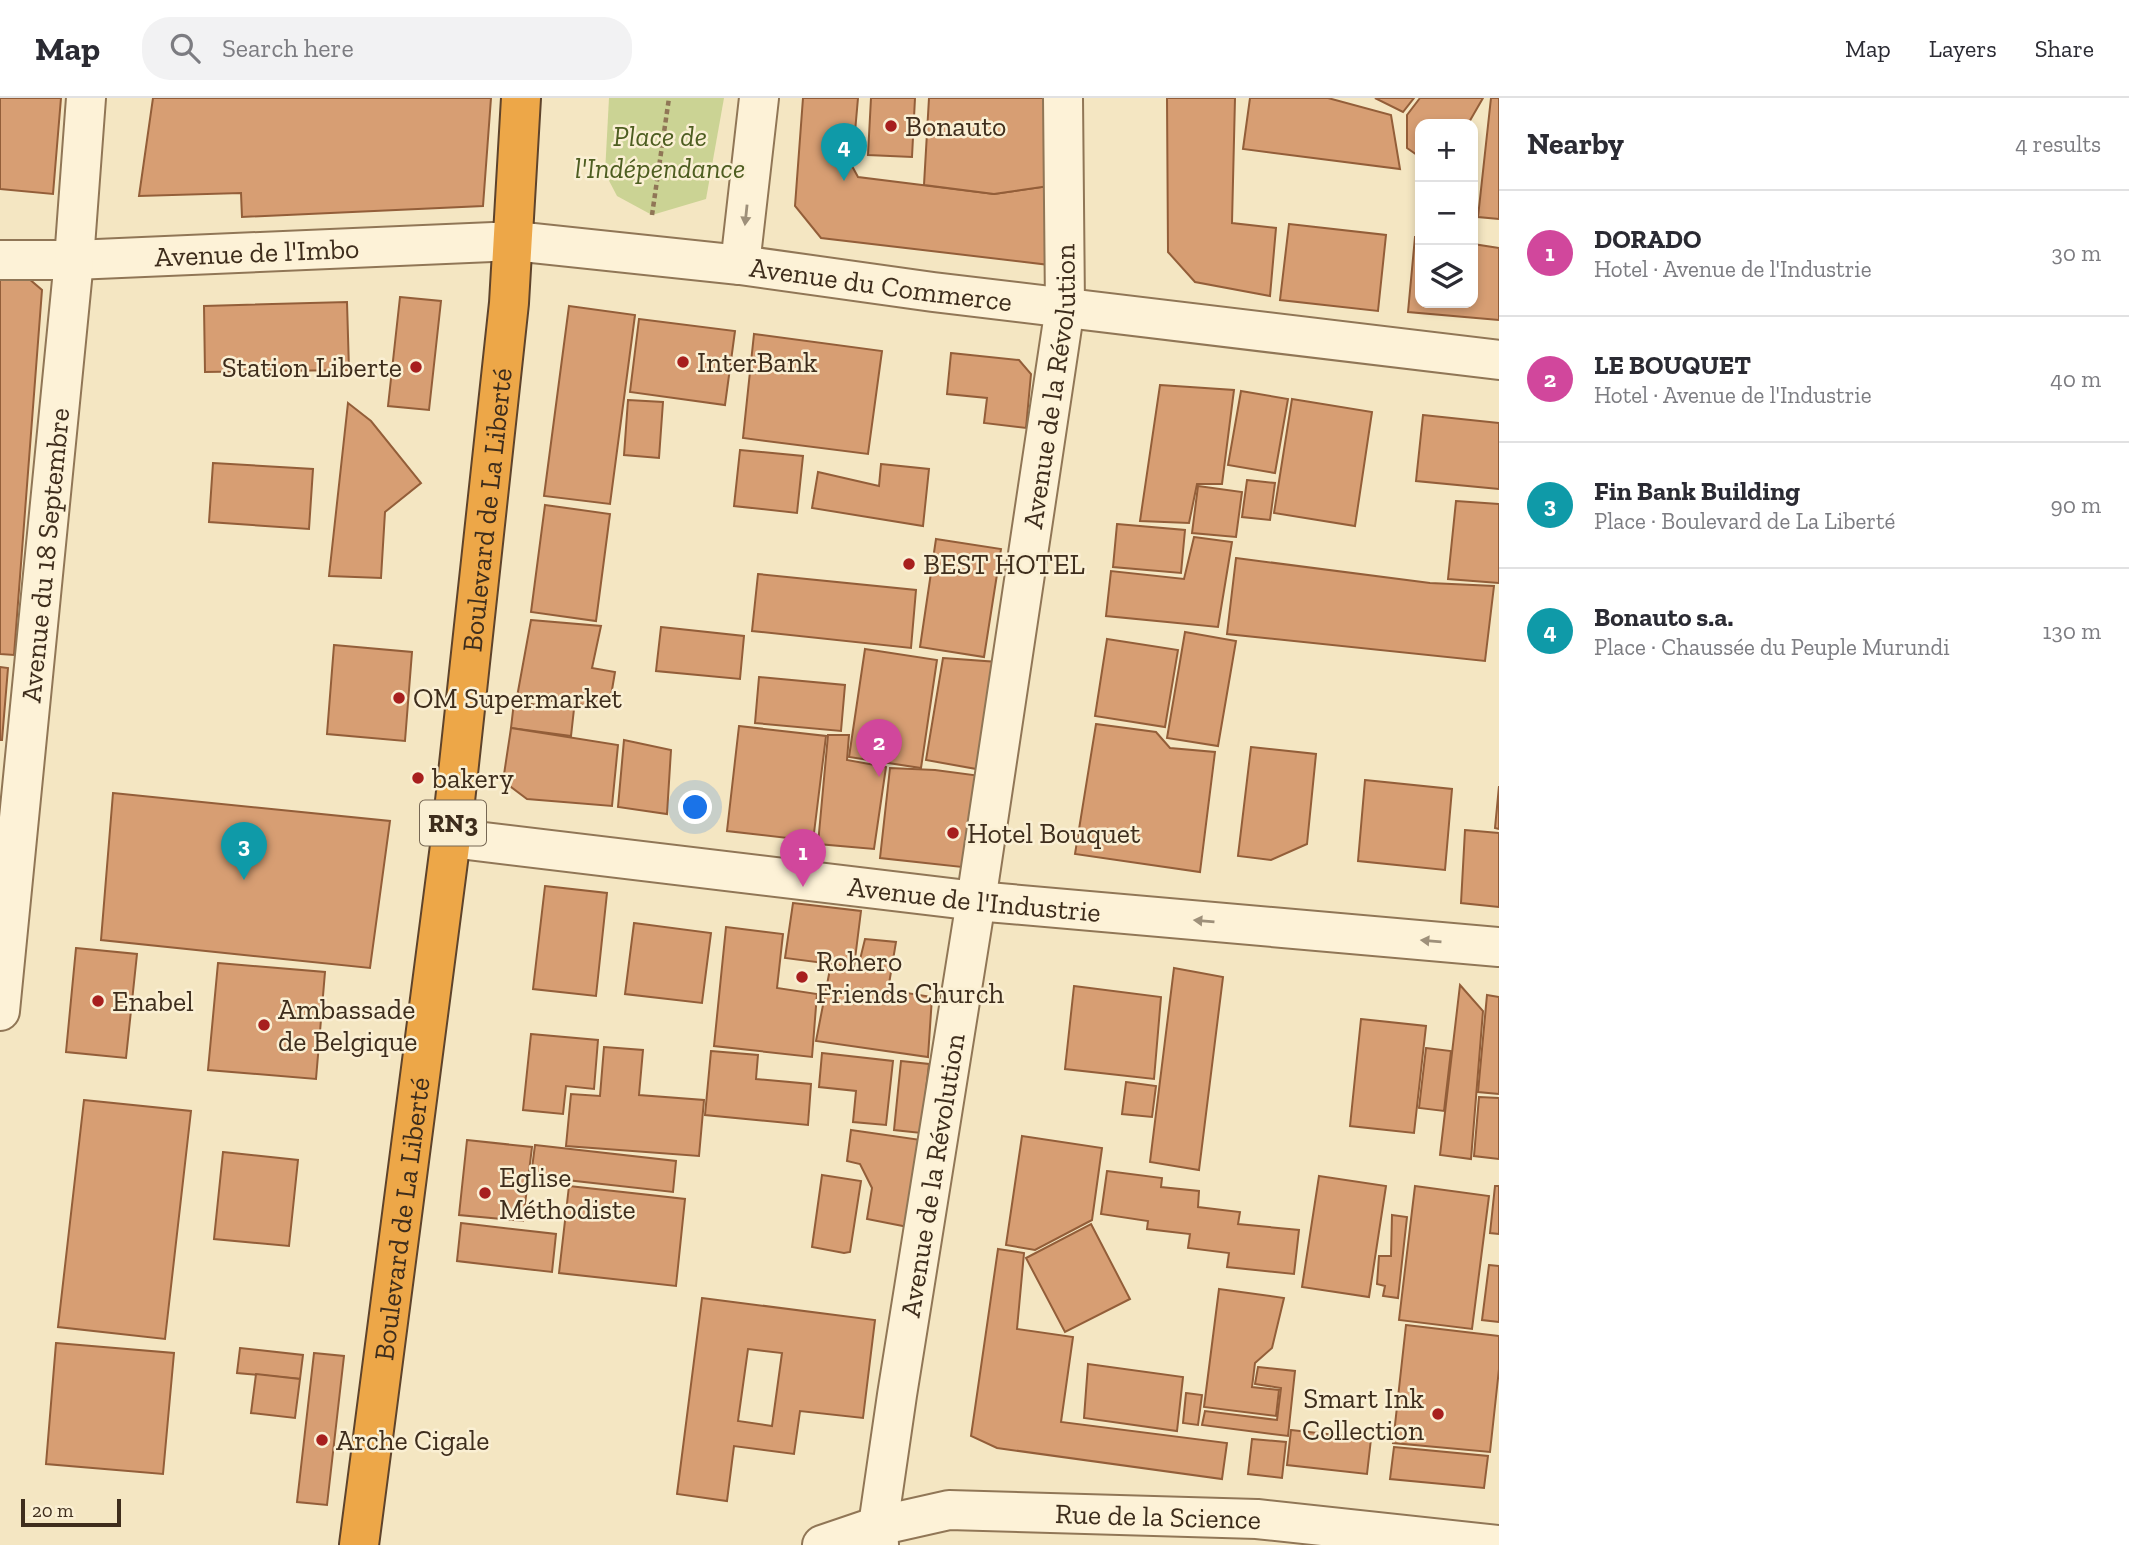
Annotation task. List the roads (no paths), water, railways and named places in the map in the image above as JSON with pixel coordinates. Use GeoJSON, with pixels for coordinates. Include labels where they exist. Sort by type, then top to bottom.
{"type":"FeatureCollection","features":[{"type":"Feature","properties":{"kind":"highway","name":"Boulevard de La Liberté"},"geometry":{"type":"LineString","coordinates":[[359,1545],[451,838],[508,317],[521,98]]}},
{"type":"Feature","properties":{"kind":"street","name":"Avenue du 18 Septembre"},"geometry":{"type":"LineString","coordinates":[[0,1011],[74,260],[86,98]]}},
{"type":"Feature","properties":{"kind":"street"},"geometry":{"type":"LineString","coordinates":[[740,265],[759,98]]}},
{"type":"Feature","properties":{"kind":"street","name":"Avenue de la Révolution"},"geometry":{"type":"LineString","coordinates":[[878,1536],[897,1395],[976,901],[1065,307],[1063,98]]}},
{"type":"Feature","properties":{"kind":"street","name":"Avenue de l'Imbo"},"geometry":{"type":"LineString","coordinates":[[0,260],[74,260],[514,241]]}},
{"type":"Feature","properties":{"kind":"street","name":"Avenue du Commerce"},"geometry":{"type":"LineString","coordinates":[[514,241],[740,265],[1499,360]]}},
{"type":"Feature","properties":{"kind":"street","name":"Avenue de l'Industrie"},"geometry":{"type":"LineString","coordinates":[[451,838],[976,901],[1499,947]]}},
{"type":"Feature","properties":{"kind":"street","name":"Rue de la Science"},"geometry":{"type":"LineString","coordinates":[[822,1545],[878,1536],[949,1510],[1257,1519],[1499,1545]]}},
{"type":"Feature","properties":{"kind":"place","name":"Bonauto"},"geometry":{"type":"Point","coordinates":[891,126]}},
{"type":"Feature","properties":{"kind":"place","name":"Bonauto s.a."},"geometry":{"type":"Point","coordinates":[844,181]}},
{"type":"Feature","properties":{"kind":"place","name":"InterBank"},"geometry":{"type":"Point","coordinates":[683,362]}},
{"type":"Feature","properties":{"kind":"place","name":"Station Liberte"},"geometry":{"type":"Point","coordinates":[416,367]}},
{"type":"Feature","properties":{"kind":"place","name":"BEST HOTEL"},"geometry":{"type":"Point","coordinates":[909,564]}},
{"type":"Feature","properties":{"kind":"place","name":"OM Supermarket"},"geometry":{"type":"Point","coordinates":[399,698]}},
{"type":"Feature","properties":{"kind":"place","name":"LE BOUQUET"},"geometry":{"type":"Point","coordinates":[879,777]}},
{"type":"Feature","properties":{"kind":"place","name":"bakery"},"geometry":{"type":"Point","coordinates":[418,778]}},
{"type":"Feature","properties":{"kind":"place","name":"Hotel Bouquet"},"geometry":{"type":"Point","coordinates":[953,833]}},
{"type":"Feature","properties":{"kind":"place","name":"Fin Bank Building"},"geometry":{"type":"Point","coordinates":[244,880]}},
{"type":"Feature","properties":{"kind":"place","name":"DORADO"},"geometry":{"type":"Point","coordinates":[803,887]}},
{"type":"Feature","properties":{"kind":"place","name":"Rohero Friends Church"},"geometry":{"type":"Point","coordinates":[802,977]}},
{"type":"Feature","properties":{"kind":"place","name":"Enabel"},"geometry":{"type":"Point","coordinates":[98,1001]}},
{"type":"Feature","properties":{"kind":"place","name":"Ambassade de Belgique"},"geometry":{"type":"Point","coordinates":[264,1025]}},
{"type":"Feature","properties":{"kind":"place","name":"Eglise Méthodiste"},"geometry":{"type":"Point","coordinates":[485,1193]}},
{"type":"Feature","properties":{"kind":"place","name":"Smart Ink Collection"},"geometry":{"type":"Point","coordinates":[1438,1414]}},
{"type":"Feature","properties":{"kind":"place","name":"Arche Cigale"},"geometry":{"type":"Point","coordinates":[322,1440]}},
{"type":"Feature","properties":{"kind":"park label","name":"Place de l'Indépendance"},"geometry":{"type":"Point","coordinates":[660,152]}}]}
